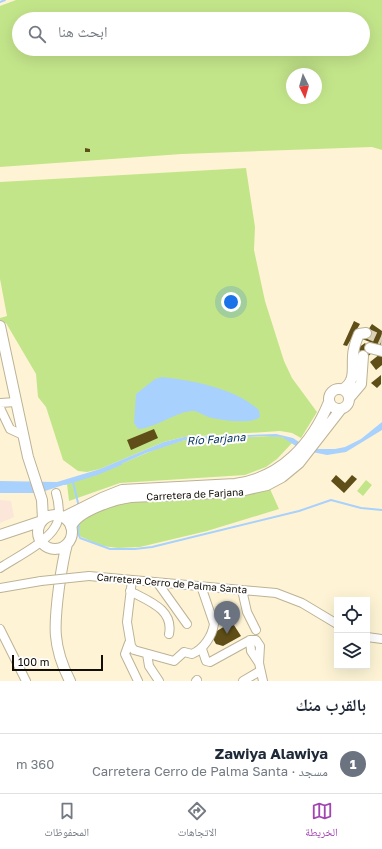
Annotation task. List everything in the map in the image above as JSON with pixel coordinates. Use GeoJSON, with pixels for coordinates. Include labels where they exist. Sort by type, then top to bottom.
{"type":"FeatureCollection","features":[{"type":"Feature","properties":{"kind":"main road"},"geometry":{"type":"LineString","coordinates":[[1,329],[28,458],[42,500],[43,521],[39,537]]}},
{"type":"Feature","properties":{"kind":"main road","name":"Carretera de Farjana"},"geometry":{"type":"LineString","coordinates":[[347,393],[361,384],[363,371],[355,344],[359,334],[366,333]]}},
{"type":"Feature","properties":{"kind":"main road"},"geometry":{"type":"LineString","coordinates":[[370,348],[382,351]]}},
{"type":"Feature","properties":{"kind":"main road","name":"Carretera de Farjana"},"geometry":{"type":"LineString","coordinates":[[311,442],[329,402],[329,396],[332,391],[337,388],[347,393]]}},
{"type":"Feature","properties":{"kind":"main road","name":"Carretera de Farjana"},"geometry":{"type":"LineString","coordinates":[[43,521],[59,516],[79,513],[102,501],[114,492],[129,489],[248,482],[277,471],[298,458],[341,409],[349,403],[347,393]]}},
{"type":"Feature","properties":{"kind":"main road"},"geometry":{"type":"LineString","coordinates":[[329,402],[333,407],[341,409]]}},
{"type":"Feature","properties":{"kind":"main road"},"geometry":{"type":"LineString","coordinates":[[42,500],[72,527]]}},
{"type":"Feature","properties":{"kind":"main road","name":"Carretera de Farjana"},"geometry":{"type":"LineString","coordinates":[[70,681],[57,645],[54,623],[62,564],[67,544],[71,538],[72,527],[79,513]]}},
{"type":"Feature","properties":{"kind":"main road"},"geometry":{"type":"LineString","coordinates":[[0,534],[43,521]]}},
{"type":"Feature","properties":{"kind":"main road"},"geometry":{"type":"LineString","coordinates":[[24,526],[39,537],[46,547],[53,549],[63,547],[67,544]]}},
{"type":"Feature","properties":{"kind":"main road"},"geometry":{"type":"LineString","coordinates":[[53,549],[62,564]]}},
{"type":"Feature","properties":{"kind":"street"},"geometry":{"type":"LineString","coordinates":[[0,403],[16,402]]}},
{"type":"Feature","properties":{"kind":"street"},"geometry":{"type":"LineString","coordinates":[[0,408],[10,429],[23,435]]}},
{"type":"Feature","properties":{"kind":"street"},"geometry":{"type":"LineString","coordinates":[[0,568],[39,537],[55,527],[59,516],[56,493]]}},
{"type":"Feature","properties":{"kind":"street","name":"Carretera Cerro de Palma Santa"},"geometry":{"type":"LineString","coordinates":[[0,588],[41,581],[89,576],[276,593],[292,599],[334,622]]}},
{"type":"Feature","properties":{"kind":"street"},"geometry":{"type":"LineString","coordinates":[[132,580],[127,622],[129,643],[125,654],[138,681]]}},
{"type":"Feature","properties":{"kind":"street"},"geometry":{"type":"LineString","coordinates":[[157,582],[187,624]]}},
{"type":"Feature","properties":{"kind":"street"},"geometry":{"type":"LineString","coordinates":[[129,643],[134,650],[174,661],[184,652],[192,654],[202,649],[214,624],[201,586]]}},
{"type":"Feature","properties":{"kind":"street"},"geometry":{"type":"LineString","coordinates":[[130,590],[166,613],[170,622],[169,634]]}},
{"type":"Feature","properties":{"kind":"street"},"geometry":{"type":"LineString","coordinates":[[242,590],[247,612],[256,630]]}},
{"type":"Feature","properties":{"kind":"street"},"geometry":{"type":"LineString","coordinates":[[0,629],[26,681]]}},
{"type":"Feature","properties":{"kind":"street"},"geometry":{"type":"LineString","coordinates":[[370,637],[382,639]]}},
{"type":"Feature","properties":{"kind":"street"},"geometry":{"type":"LineString","coordinates":[[202,649],[206,661],[210,662],[250,640],[256,640],[259,642],[260,667],[263,681]]}},
{"type":"Feature","properties":{"kind":"street"},"geometry":{"type":"LineString","coordinates":[[148,654],[149,666],[159,681]]}},
{"type":"Feature","properties":{"kind":"street"},"geometry":{"type":"LineString","coordinates":[[243,681],[260,667]]}},
{"type":"Feature","properties":{"kind":"shaded area"},"geometry":{"type":"Polygon","coordinates":[[[0,500],[11,501],[14,517],[0,523],[0,500]]]}},
{"type":"Feature","properties":{"kind":"green space"},"geometry":{"type":"Polygon","coordinates":[[[16,0],[382,0],[382,150],[372,147],[182,154],[0,167],[0,6],[16,0]]]}},
{"type":"Feature","properties":{"kind":"green space"},"geometry":{"type":"Polygon","coordinates":[[[246,168],[255,227],[254,250],[265,301],[284,361],[292,378],[317,412],[301,438],[292,433],[280,431],[184,437],[164,442],[100,469],[87,472],[78,471],[63,460],[46,407],[38,397],[36,374],[6,323],[0,324],[0,318],[7,316],[0,279],[0,182],[246,168]]]}},
{"type":"Feature","properties":{"kind":"green space"},"geometry":{"type":"Polygon","coordinates":[[[272,436],[282,437],[293,442],[277,459],[266,467],[245,475],[120,483],[69,501],[67,484],[97,474],[163,446],[185,440],[272,436]]]}},
{"type":"Feature","properties":{"kind":"green space"},"geometry":{"type":"Polygon","coordinates":[[[366,480],[372,485],[363,496],[357,491],[366,480]]]}},
{"type":"Feature","properties":{"kind":"green space"},"geometry":{"type":"Polygon","coordinates":[[[270,489],[279,509],[207,531],[140,547],[118,548],[102,546],[77,535],[75,527],[79,518],[117,503],[270,489]]]}},
{"type":"Feature","properties":{"kind":"water"},"geometry":{"type":"Polygon","coordinates":[[[162,377],[201,383],[226,391],[249,402],[259,410],[260,417],[249,421],[235,421],[208,417],[194,411],[188,411],[152,426],[138,429],[134,423],[136,394],[155,379],[162,377]]]}},
{"type":"Feature","properties":{"kind":"water"},"geometry":{"type":"Polygon","coordinates":[[[382,422],[382,430],[346,452],[327,455],[302,450],[282,437],[264,436],[185,440],[146,453],[103,472],[39,493],[0,493],[0,481],[57,482],[100,469],[164,442],[184,437],[276,434],[293,438],[305,446],[315,449],[335,449],[345,447],[361,439],[382,422]]]}},
{"type":"Feature","properties":{"kind":"building"},"geometry":{"type":"Polygon","coordinates":[[[85,148],[90,149],[90,152],[85,152],[85,148]]]}},
{"type":"Feature","properties":{"kind":"building"},"geometry":{"type":"Polygon","coordinates":[[[354,321],[360,324],[347,346],[343,345],[354,321]]]}},
{"type":"Feature","properties":{"kind":"building"},"geometry":{"type":"Polygon","coordinates":[[[372,324],[382,331],[381,346],[362,339],[372,324]]]}},
{"type":"Feature","properties":{"kind":"building"},"geometry":{"type":"Polygon","coordinates":[[[365,343],[373,352],[365,359],[358,348],[365,343]]]}},
{"type":"Feature","properties":{"kind":"building"},"geometry":{"type":"Polygon","coordinates":[[[380,354],[382,357],[382,365],[376,370],[370,362],[380,354]]]}},
{"type":"Feature","properties":{"kind":"building"},"geometry":{"type":"Polygon","coordinates":[[[381,375],[381,384],[377,388],[371,383],[381,375]]]}},
{"type":"Feature","properties":{"kind":"building"},"geometry":{"type":"Polygon","coordinates":[[[154,429],[158,438],[131,450],[127,440],[154,429]]]}},
{"type":"Feature","properties":{"kind":"building"},"geometry":{"type":"Polygon","coordinates":[[[336,475],[345,483],[352,475],[357,479],[344,493],[331,481],[336,475]]]}},
{"type":"Feature","properties":{"kind":"building"},"geometry":{"type":"Polygon","coordinates":[[[232,622],[241,636],[223,646],[216,644],[212,637],[215,632],[232,622]]]}},
{"type":"Feature","properties":{"kind":"waterway"},"geometry":{"type":"LineString","coordinates":[[0,2],[5,0]]}},
{"type":"Feature","properties":{"kind":"waterway","name":"Río Farjana"},"geometry":{"type":"LineString","coordinates":[[65,484],[97,474],[121,464]]}},
{"type":"Feature","properties":{"kind":"waterway"},"geometry":{"type":"LineString","coordinates":[[73,482],[79,507]]}},
{"type":"Feature","properties":{"kind":"waterway"},"geometry":{"type":"LineString","coordinates":[[79,523],[78,533],[80,538],[110,549],[135,549],[152,547],[299,511],[331,500],[361,508],[382,510]]}},
{"type":"Feature","properties":{"kind":"tunnel"},"geometry":{"type":"LineString","coordinates":[[366,333],[382,340]]}},
{"type":"Feature","properties":{"kind":"place","name":"Zawiya Alawiya"},"geometry":{"type":"Point","coordinates":[227,634]}}]}
